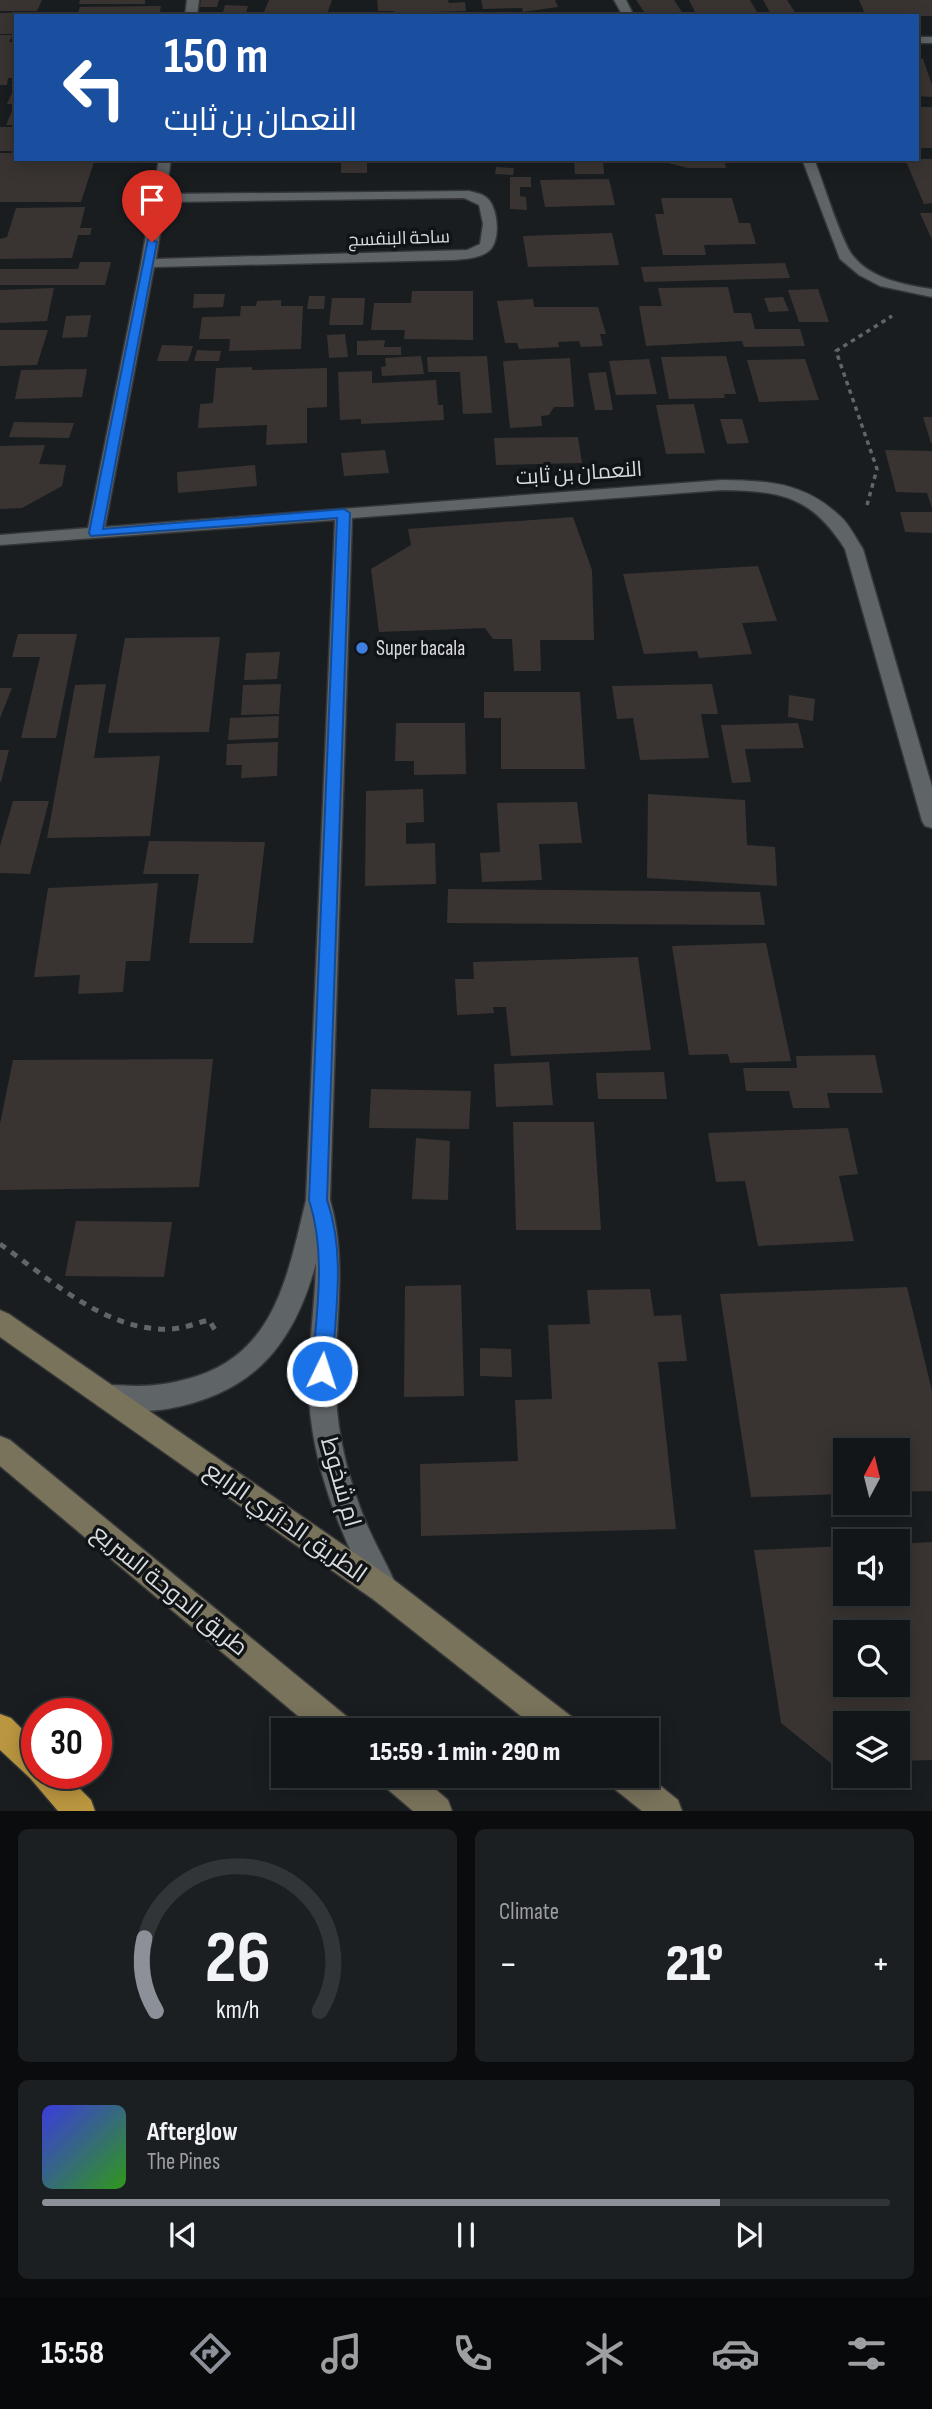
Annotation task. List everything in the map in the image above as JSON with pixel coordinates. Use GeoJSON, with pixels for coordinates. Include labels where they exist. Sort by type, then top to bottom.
{"type":"FeatureCollection","features":[{"type":"Feature","properties":{"kind":"highway"},"geometry":{"type":"LineString","coordinates":[[0,1729],[21,1750]]}},
{"type":"Feature","properties":{"kind":"highway"},"geometry":{"type":"LineString","coordinates":[[59,1789],[80,1811]]}},
{"type":"Feature","properties":{"kind":"main road","name":"الطريق الدائري الرابع"},"geometry":{"type":"LineString","coordinates":[[0,1322],[384,1590],[548,1718]]}},
{"type":"Feature","properties":{"kind":"main road","name":"طريق الدوحة السريع"},"geometry":{"type":"LineString","coordinates":[[0,1449],[324,1718]]}},
{"type":"Feature","properties":{"kind":"main road"},"geometry":{"type":"LineString","coordinates":[[410,1788],[437,1811]]}},
{"type":"Feature","properties":{"kind":"main road"},"geometry":{"type":"LineString","coordinates":[[638,1788],[667,1811]]}},
{"type":"Feature","properties":{"kind":"street"},"geometry":{"type":"LineString","coordinates":[[95,533],[148,263],[165,161]]}},
{"type":"Feature","properties":{"kind":"street"},"geometry":{"type":"LineString","coordinates":[[809,161],[845,256],[854,266],[903,290],[932,293]]}},
{"type":"Feature","properties":{"kind":"street","name":"ساحة البنفسج"},"geometry":{"type":"LineString","coordinates":[[148,263],[454,256],[479,251],[489,239],[488,208],[475,197],[464,194],[158,198]]}},
{"type":"Feature","properties":{"kind":"street","name":"النعمان بن ثابت"},"geometry":{"type":"LineString","coordinates":[[0,540],[722,485],[772,486],[803,497],[835,520],[854,549],[932,821]]}},
{"type":"Feature","properties":{"kind":"street","name":"ام شخوط"},"geometry":{"type":"LineString","coordinates":[[104,1396],[138,1400],[173,1397],[207,1387],[237,1369],[263,1346],[282,1320],[295,1290],[318,1200],[344,513]]}},
{"type":"Feature","properties":{"kind":"street","name":"ام شخوط"},"geometry":{"type":"LineString","coordinates":[[318,1200],[327,1224],[330,1251],[322,1371],[325,1425],[336,1480],[355,1536],[384,1590]]}},
{"type":"Feature","properties":{"kind":"path"},"geometry":{"type":"LineString","coordinates":[[854,549],[877,469],[835,351],[932,293]]}},
{"type":"Feature","properties":{"kind":"path"},"geometry":{"type":"LineString","coordinates":[[0,1244],[112,1319],[141,1328],[171,1329],[209,1320],[237,1369]]}},
{"type":"Feature","properties":{"kind":"building"},"geometry":{"type":"Polygon","coordinates":[[[0,0],[42,0],[37,11],[0,11],[0,0]]]}},
{"type":"Feature","properties":{"kind":"building"},"geometry":{"type":"Polygon","coordinates":[[[80,0],[145,0],[145,4],[79,4],[80,0]]]}},
{"type":"Feature","properties":{"kind":"building"},"geometry":{"type":"Polygon","coordinates":[[[201,0],[219,0],[217,7],[200,7],[201,0]]]}},
{"type":"Feature","properties":{"kind":"building"},"geometry":{"type":"Polygon","coordinates":[[[269,0],[332,0],[327,14],[264,12],[269,0]]]}},
{"type":"Feature","properties":{"kind":"building"},"geometry":{"type":"Polygon","coordinates":[[[377,0],[465,2],[466,11],[394,13],[378,11],[377,0]]]}},
{"type":"Feature","properties":{"kind":"building"},"geometry":{"type":"Polygon","coordinates":[[[481,0],[555,0],[558,7],[523,12],[522,8],[483,9],[481,0]]]}},
{"type":"Feature","properties":{"kind":"building"},"geometry":{"type":"Polygon","coordinates":[[[636,0],[674,0],[683,14],[646,14],[636,0]]]}},
{"type":"Feature","properties":{"kind":"building"},"geometry":{"type":"Polygon","coordinates":[[[689,0],[750,0],[758,14],[696,14],[689,0]]]}},
{"type":"Feature","properties":{"kind":"building"},"geometry":{"type":"Polygon","coordinates":[[[763,0],[787,0],[796,14],[771,14],[763,0]]]}},
{"type":"Feature","properties":{"kind":"building"},"geometry":{"type":"Polygon","coordinates":[[[859,0],[932,0],[932,16],[865,14],[859,0]]]}},
{"type":"Feature","properties":{"kind":"building"},"geometry":{"type":"Polygon","coordinates":[[[225,5],[248,6],[246,14],[223,14],[225,5]]]}},
{"type":"Feature","properties":{"kind":"building"},"geometry":{"type":"Polygon","coordinates":[[[161,6],[159,14],[78,14],[80,7],[161,6]]]}},
{"type":"Feature","properties":{"kind":"building"},"geometry":{"type":"Polygon","coordinates":[[[46,12],[14,14],[14,34],[0,34],[0,13],[46,12]]]}},
{"type":"Feature","properties":{"kind":"building"},"geometry":{"type":"Polygon","coordinates":[[[0,35],[13,35],[9,42],[14,42],[14,78],[8,78],[7,85],[0,85],[0,35]]]}},
{"type":"Feature","properties":{"kind":"building"},"geometry":{"type":"Polygon","coordinates":[[[919,59],[923,59],[932,85],[932,97],[919,96],[919,59]]]}},
{"type":"Feature","properties":{"kind":"building"},"geometry":{"type":"Polygon","coordinates":[[[14,88],[14,104],[7,104],[14,88]]]}},
{"type":"Feature","properties":{"kind":"building"},"geometry":{"type":"Polygon","coordinates":[[[14,106],[14,125],[6,125],[14,106]]]}},
{"type":"Feature","properties":{"kind":"building"},"geometry":{"type":"Polygon","coordinates":[[[919,107],[932,107],[932,148],[919,148],[919,107]]]}},
{"type":"Feature","properties":{"kind":"building"},"geometry":{"type":"Polygon","coordinates":[[[0,127],[14,127],[14,151],[0,151],[0,127]]]}},
{"type":"Feature","properties":{"kind":"building"},"geometry":{"type":"Polygon","coordinates":[[[0,153],[14,153],[14,161],[94,161],[81,202],[0,202],[0,153]]]}},
{"type":"Feature","properties":{"kind":"building"},"geometry":{"type":"Polygon","coordinates":[[[932,159],[932,203],[924,204],[906,161],[932,159]]]}},
{"type":"Feature","properties":{"kind":"building"},"geometry":{"type":"Polygon","coordinates":[[[341,161],[367,161],[367,173],[341,173],[341,161]]]}},
{"type":"Feature","properties":{"kind":"building"},"geometry":{"type":"Polygon","coordinates":[[[574,161],[603,161],[604,174],[575,174],[574,161]]]}},
{"type":"Feature","properties":{"kind":"building"},"geometry":{"type":"Polygon","coordinates":[[[660,161],[724,161],[726,168],[688,168],[660,161]]]}},
{"type":"Feature","properties":{"kind":"building"},"geometry":{"type":"Polygon","coordinates":[[[496,167],[514,168],[513,175],[495,174],[496,167]]]}},
{"type":"Feature","properties":{"kind":"building"},"geometry":{"type":"Polygon","coordinates":[[[510,177],[531,177],[531,187],[520,187],[520,196],[526,197],[527,210],[510,209],[510,177]]]}},
{"type":"Feature","properties":{"kind":"building"},"geometry":{"type":"Polygon","coordinates":[[[609,179],[615,205],[545,207],[540,180],[609,179]]]}},
{"type":"Feature","properties":{"kind":"building"},"geometry":{"type":"Polygon","coordinates":[[[661,198],[732,198],[739,223],[750,223],[756,244],[704,245],[706,255],[663,255],[655,214],[664,214],[661,198]]]}},
{"type":"Feature","properties":{"kind":"building"},"geometry":{"type":"Polygon","coordinates":[[[85,207],[80,228],[92,228],[90,235],[78,235],[72,258],[0,259],[0,239],[7,237],[16,208],[85,207]]]}},
{"type":"Feature","properties":{"kind":"building"},"geometry":{"type":"Polygon","coordinates":[[[920,213],[932,213],[932,240],[920,213]]]}},
{"type":"Feature","properties":{"kind":"building"},"geometry":{"type":"Polygon","coordinates":[[[612,233],[619,265],[528,267],[523,236],[612,233]]]}},
{"type":"Feature","properties":{"kind":"building"},"geometry":{"type":"Polygon","coordinates":[[[80,262],[111,262],[105,285],[0,285],[0,269],[78,269],[80,262]]]}},
{"type":"Feature","properties":{"kind":"building"},"geometry":{"type":"Polygon","coordinates":[[[785,263],[790,278],[644,282],[641,267],[785,263]]]}},
{"type":"Feature","properties":{"kind":"building"},"geometry":{"type":"Polygon","coordinates":[[[728,287],[734,313],[751,313],[755,329],[800,329],[805,346],[744,347],[742,341],[646,346],[639,306],[662,306],[658,288],[728,287]]]}},
{"type":"Feature","properties":{"kind":"building"},"geometry":{"type":"Polygon","coordinates":[[[54,288],[47,321],[0,323],[0,290],[54,288]]]}},
{"type":"Feature","properties":{"kind":"building"},"geometry":{"type":"Polygon","coordinates":[[[818,289],[829,322],[799,322],[788,290],[818,289]]]}},
{"type":"Feature","properties":{"kind":"building"},"geometry":{"type":"Polygon","coordinates":[[[412,291],[473,291],[473,340],[404,339],[405,330],[371,330],[374,303],[411,303],[412,291]]]}},
{"type":"Feature","properties":{"kind":"building"},"geometry":{"type":"Polygon","coordinates":[[[194,294],[225,294],[223,307],[193,308],[194,294]]]}},
{"type":"Feature","properties":{"kind":"building"},"geometry":{"type":"Polygon","coordinates":[[[309,296],[325,296],[324,309],[307,309],[309,296]]]}},
{"type":"Feature","properties":{"kind":"building"},"geometry":{"type":"Polygon","coordinates":[[[783,297],[789,311],[769,312],[764,298],[783,297]]]}},
{"type":"Feature","properties":{"kind":"building"},"geometry":{"type":"Polygon","coordinates":[[[332,298],[365,298],[363,325],[329,325],[332,298]]]}},
{"type":"Feature","properties":{"kind":"building"},"geometry":{"type":"Polygon","coordinates":[[[533,299],[534,307],[598,307],[606,334],[600,334],[603,346],[581,347],[579,341],[558,342],[559,347],[519,349],[517,343],[505,343],[497,301],[533,299]]]}},
{"type":"Feature","properties":{"kind":"building"},"geometry":{"type":"Polygon","coordinates":[[[281,300],[281,306],[303,306],[301,349],[229,351],[230,339],[199,339],[202,317],[240,316],[241,306],[256,306],[257,301],[281,300]]]}},
{"type":"Feature","properties":{"kind":"building"},"geometry":{"type":"Polygon","coordinates":[[[91,315],[87,337],[62,338],[66,316],[91,315]]]}},
{"type":"Feature","properties":{"kind":"building"},"geometry":{"type":"Polygon","coordinates":[[[0,330],[48,330],[37,365],[0,366],[0,330]]]}},
{"type":"Feature","properties":{"kind":"building"},"geometry":{"type":"Polygon","coordinates":[[[345,334],[348,357],[329,358],[327,335],[345,334]]]}},
{"type":"Feature","properties":{"kind":"building"},"geometry":{"type":"Polygon","coordinates":[[[385,340],[384,347],[401,347],[401,355],[357,355],[357,341],[385,340]]]}},
{"type":"Feature","properties":{"kind":"building"},"geometry":{"type":"Polygon","coordinates":[[[162,345],[193,346],[188,361],[157,361],[162,345]]]}},
{"type":"Feature","properties":{"kind":"building"},"geometry":{"type":"Polygon","coordinates":[[[197,350],[221,351],[219,361],[194,361],[197,350]]]}},
{"type":"Feature","properties":{"kind":"building"},"geometry":{"type":"Polygon","coordinates":[[[421,356],[424,374],[382,376],[381,367],[386,366],[385,358],[421,356]]]}},
{"type":"Feature","properties":{"kind":"building"},"geometry":{"type":"Polygon","coordinates":[[[487,356],[492,413],[463,414],[460,372],[428,372],[427,357],[487,356]]]}},
{"type":"Feature","properties":{"kind":"building"},"geometry":{"type":"Polygon","coordinates":[[[726,356],[736,394],[724,394],[725,398],[669,399],[661,357],[726,356]]]}},
{"type":"Feature","properties":{"kind":"building"},"geometry":{"type":"Polygon","coordinates":[[[570,358],[574,407],[554,407],[549,415],[541,416],[542,426],[510,428],[503,361],[570,358]]]}},
{"type":"Feature","properties":{"kind":"building"},"geometry":{"type":"Polygon","coordinates":[[[649,359],[657,394],[616,395],[609,361],[649,359]]]}},
{"type":"Feature","properties":{"kind":"building"},"geometry":{"type":"Polygon","coordinates":[[[805,359],[819,400],[759,402],[747,360],[805,359]]]}},
{"type":"Feature","properties":{"kind":"building"},"geometry":{"type":"Polygon","coordinates":[[[252,367],[252,370],[327,368],[327,407],[307,408],[307,443],[266,445],[267,425],[198,428],[200,404],[213,403],[216,368],[252,367]]]}},
{"type":"Feature","properties":{"kind":"building"},"geometry":{"type":"Polygon","coordinates":[[[87,369],[82,397],[15,399],[21,370],[87,369]]]}},
{"type":"Feature","properties":{"kind":"building"},"geometry":{"type":"Polygon","coordinates":[[[372,371],[372,383],[436,380],[438,405],[443,405],[444,420],[361,424],[361,419],[340,420],[338,372],[372,371]]]}},
{"type":"Feature","properties":{"kind":"building"},"geometry":{"type":"Polygon","coordinates":[[[606,372],[613,410],[595,410],[588,373],[606,372]]]}},
{"type":"Feature","properties":{"kind":"building"},"geometry":{"type":"Polygon","coordinates":[[[694,404],[705,453],[666,454],[656,405],[694,404]]]}},
{"type":"Feature","properties":{"kind":"building"},"geometry":{"type":"Polygon","coordinates":[[[923,417],[932,417],[932,443],[931,443],[923,417]]]}},
{"type":"Feature","properties":{"kind":"building"},"geometry":{"type":"Polygon","coordinates":[[[720,419],[742,419],[749,443],[727,444],[720,419]]]}},
{"type":"Feature","properties":{"kind":"building"},"geometry":{"type":"Polygon","coordinates":[[[14,422],[74,423],[69,438],[9,437],[14,422]]]}},
{"type":"Feature","properties":{"kind":"building"},"geometry":{"type":"Polygon","coordinates":[[[578,437],[582,463],[496,465],[494,438],[578,437]]]}},
{"type":"Feature","properties":{"kind":"building"},"geometry":{"type":"Polygon","coordinates":[[[45,445],[39,464],[66,465],[62,486],[22,508],[0,509],[0,446],[45,445]]]}},
{"type":"Feature","properties":{"kind":"building"},"geometry":{"type":"Polygon","coordinates":[[[385,450],[389,473],[344,476],[341,453],[385,450]]]}},
{"type":"Feature","properties":{"kind":"building"},"geometry":{"type":"Polygon","coordinates":[[[885,450],[932,451],[932,508],[927,493],[896,492],[885,450]]]}},
{"type":"Feature","properties":{"kind":"building"},"geometry":{"type":"Polygon","coordinates":[[[255,465],[257,486],[178,493],[177,472],[255,465]]]}},
{"type":"Feature","properties":{"kind":"building"},"geometry":{"type":"Polygon","coordinates":[[[900,512],[932,512],[932,533],[905,532],[900,512]]]}},
{"type":"Feature","properties":{"kind":"building"},"geometry":{"type":"Polygon","coordinates":[[[573,517],[592,570],[594,640],[540,640],[541,671],[514,671],[512,639],[493,639],[485,628],[379,632],[371,569],[411,545],[408,529],[573,517]]]}},
{"type":"Feature","properties":{"kind":"building"},"geometry":{"type":"Polygon","coordinates":[[[758,566],[777,621],[742,623],[752,654],[699,658],[697,651],[644,654],[623,574],[758,566]]]}},
{"type":"Feature","properties":{"kind":"building"},"geometry":{"type":"Polygon","coordinates":[[[18,634],[77,634],[56,738],[21,738],[40,657],[12,657],[18,634]]]}},
{"type":"Feature","properties":{"kind":"building"},"geometry":{"type":"Polygon","coordinates":[[[220,637],[209,732],[108,733],[125,638],[220,637]]]}},
{"type":"Feature","properties":{"kind":"building"},"geometry":{"type":"Polygon","coordinates":[[[280,652],[277,679],[244,680],[246,653],[280,652]]]}},
{"type":"Feature","properties":{"kind":"building"},"geometry":{"type":"Polygon","coordinates":[[[106,684],[94,758],[160,756],[150,836],[47,838],[75,685],[106,684]]]}},
{"type":"Feature","properties":{"kind":"building"},"geometry":{"type":"Polygon","coordinates":[[[281,684],[279,714],[241,715],[243,685],[281,684]]]}},
{"type":"Feature","properties":{"kind":"building"},"geometry":{"type":"Polygon","coordinates":[[[712,684],[718,714],[701,714],[709,758],[640,760],[633,718],[617,719],[612,686],[712,684]]]}},
{"type":"Feature","properties":{"kind":"building"},"geometry":{"type":"Polygon","coordinates":[[[0,688],[12,688],[0,718],[0,688]]]}},
{"type":"Feature","properties":{"kind":"building"},"geometry":{"type":"Polygon","coordinates":[[[484,692],[580,692],[585,769],[501,769],[501,718],[484,718],[484,692]]]}},
{"type":"Feature","properties":{"kind":"building"},"geometry":{"type":"Polygon","coordinates":[[[789,695],[815,699],[813,721],[788,717],[789,695]]]}},
{"type":"Feature","properties":{"kind":"building"},"geometry":{"type":"Polygon","coordinates":[[[279,716],[278,738],[228,740],[230,718],[279,716]]]}},
{"type":"Feature","properties":{"kind":"building"},"geometry":{"type":"Polygon","coordinates":[[[396,723],[465,723],[466,774],[414,775],[414,761],[395,761],[396,723]]]}},
{"type":"Feature","properties":{"kind":"building"},"geometry":{"type":"Polygon","coordinates":[[[798,723],[804,748],[745,749],[751,782],[732,783],[721,725],[798,723]]]}},
{"type":"Feature","properties":{"kind":"building"},"geometry":{"type":"Polygon","coordinates":[[[278,742],[277,776],[241,778],[242,765],[226,765],[227,744],[278,742]]]}},
{"type":"Feature","properties":{"kind":"building"},"geometry":{"type":"Polygon","coordinates":[[[0,750],[9,750],[1,782],[0,781],[0,750]]]}},
{"type":"Feature","properties":{"kind":"building"},"geometry":{"type":"Polygon","coordinates":[[[423,789],[424,822],[406,823],[406,844],[435,843],[436,884],[365,886],[366,791],[423,789]]]}},
{"type":"Feature","properties":{"kind":"building"},"geometry":{"type":"Polygon","coordinates":[[[648,794],[745,800],[747,845],[775,847],[777,886],[647,878],[648,794]]]}},
{"type":"Feature","properties":{"kind":"building"},"geometry":{"type":"Polygon","coordinates":[[[13,801],[49,801],[30,874],[0,873],[0,846],[13,801]]]}},
{"type":"Feature","properties":{"kind":"building"},"geometry":{"type":"Polygon","coordinates":[[[577,802],[582,843],[539,844],[542,880],[482,882],[480,853],[500,852],[497,803],[577,802]]]}},
{"type":"Feature","properties":{"kind":"building"},"geometry":{"type":"Polygon","coordinates":[[[149,841],[265,842],[253,943],[189,943],[199,874],[143,874],[149,841]]]}},
{"type":"Feature","properties":{"kind":"building"},"geometry":{"type":"Polygon","coordinates":[[[158,883],[150,961],[126,961],[123,992],[78,994],[80,975],[34,977],[48,888],[158,883]]]}},
{"type":"Feature","properties":{"kind":"building"},"geometry":{"type":"Polygon","coordinates":[[[448,889],[760,892],[765,925],[447,923],[448,889]]]}},
{"type":"Feature","properties":{"kind":"building"},"geometry":{"type":"Polygon","coordinates":[[[766,943],[791,1061],[730,1063],[728,1054],[689,1055],[672,946],[766,943]]]}},
{"type":"Feature","properties":{"kind":"building"},"geometry":{"type":"Polygon","coordinates":[[[638,957],[651,1050],[511,1056],[506,1007],[493,1007],[494,1013],[457,1015],[455,979],[474,979],[473,962],[638,957]]]}},
{"type":"Feature","properties":{"kind":"building"},"geometry":{"type":"Polygon","coordinates":[[[875,1055],[883,1093],[827,1093],[830,1108],[793,1108],[789,1091],[746,1091],[743,1068],[797,1068],[796,1056],[875,1055]]]}},
{"type":"Feature","properties":{"kind":"building"},"geometry":{"type":"Polygon","coordinates":[[[213,1059],[199,1187],[0,1190],[0,1124],[13,1060],[213,1059]]]}},
{"type":"Feature","properties":{"kind":"building"},"geometry":{"type":"Polygon","coordinates":[[[549,1062],[553,1105],[496,1107],[494,1064],[549,1062]]]}},
{"type":"Feature","properties":{"kind":"building"},"geometry":{"type":"Polygon","coordinates":[[[664,1072],[667,1099],[598,1099],[596,1073],[664,1072]]]}},
{"type":"Feature","properties":{"kind":"building"},"geometry":{"type":"Polygon","coordinates":[[[371,1089],[471,1091],[469,1129],[369,1128],[371,1089]]]}},
{"type":"Feature","properties":{"kind":"building"},"geometry":{"type":"Polygon","coordinates":[[[513,1122],[594,1122],[601,1230],[516,1230],[513,1122]]]}},
{"type":"Feature","properties":{"kind":"building"},"geometry":{"type":"Polygon","coordinates":[[[848,1128],[858,1174],[839,1176],[854,1241],[758,1246],[745,1181],[716,1182],[708,1133],[848,1128]]]}},
{"type":"Feature","properties":{"kind":"building"},"geometry":{"type":"Polygon","coordinates":[[[416,1138],[450,1141],[448,1200],[412,1199],[416,1138]]]}},
{"type":"Feature","properties":{"kind":"building"},"geometry":{"type":"Polygon","coordinates":[[[76,1221],[172,1222],[164,1277],[65,1276],[76,1221]]]}},
{"type":"Feature","properties":{"kind":"building"},"geometry":{"type":"Polygon","coordinates":[[[461,1285],[464,1396],[404,1397],[405,1286],[461,1285]]]}},
{"type":"Feature","properties":{"kind":"building"},"geometry":{"type":"Polygon","coordinates":[[[907,1287],[932,1391],[932,1491],[910,1492],[910,1438],[833,1438],[833,1494],[751,1497],[720,1294],[907,1287]]]}},
{"type":"Feature","properties":{"kind":"building"},"geometry":{"type":"Polygon","coordinates":[[[650,1289],[654,1316],[681,1315],[687,1361],[658,1362],[676,1529],[421,1536],[420,1464],[518,1461],[515,1400],[552,1399],[548,1325],[590,1324],[587,1290],[650,1289]]]}},
{"type":"Feature","properties":{"kind":"building"},"geometry":{"type":"Polygon","coordinates":[[[480,1348],[511,1349],[512,1377],[480,1376],[480,1348]]]}},
{"type":"Feature","properties":{"kind":"building"},"geometry":{"type":"Polygon","coordinates":[[[932,1542],[932,1760],[910,1761],[910,1711],[833,1711],[833,1764],[781,1723],[754,1550],[833,1547],[833,1606],[910,1606],[910,1543],[932,1542]]]}},
{"type":"Feature","properties":{"kind":"place","name":"Super bacala"},"geometry":{"type":"Point","coordinates":[362,648]}},
{"type":"Feature","properties":{"kind":"route"},"geometry":{"type":"LineString","coordinates":[[152,242],[95,533],[344,513],[318,1200],[327,1224],[330,1251],[322,1371]]}}]}
